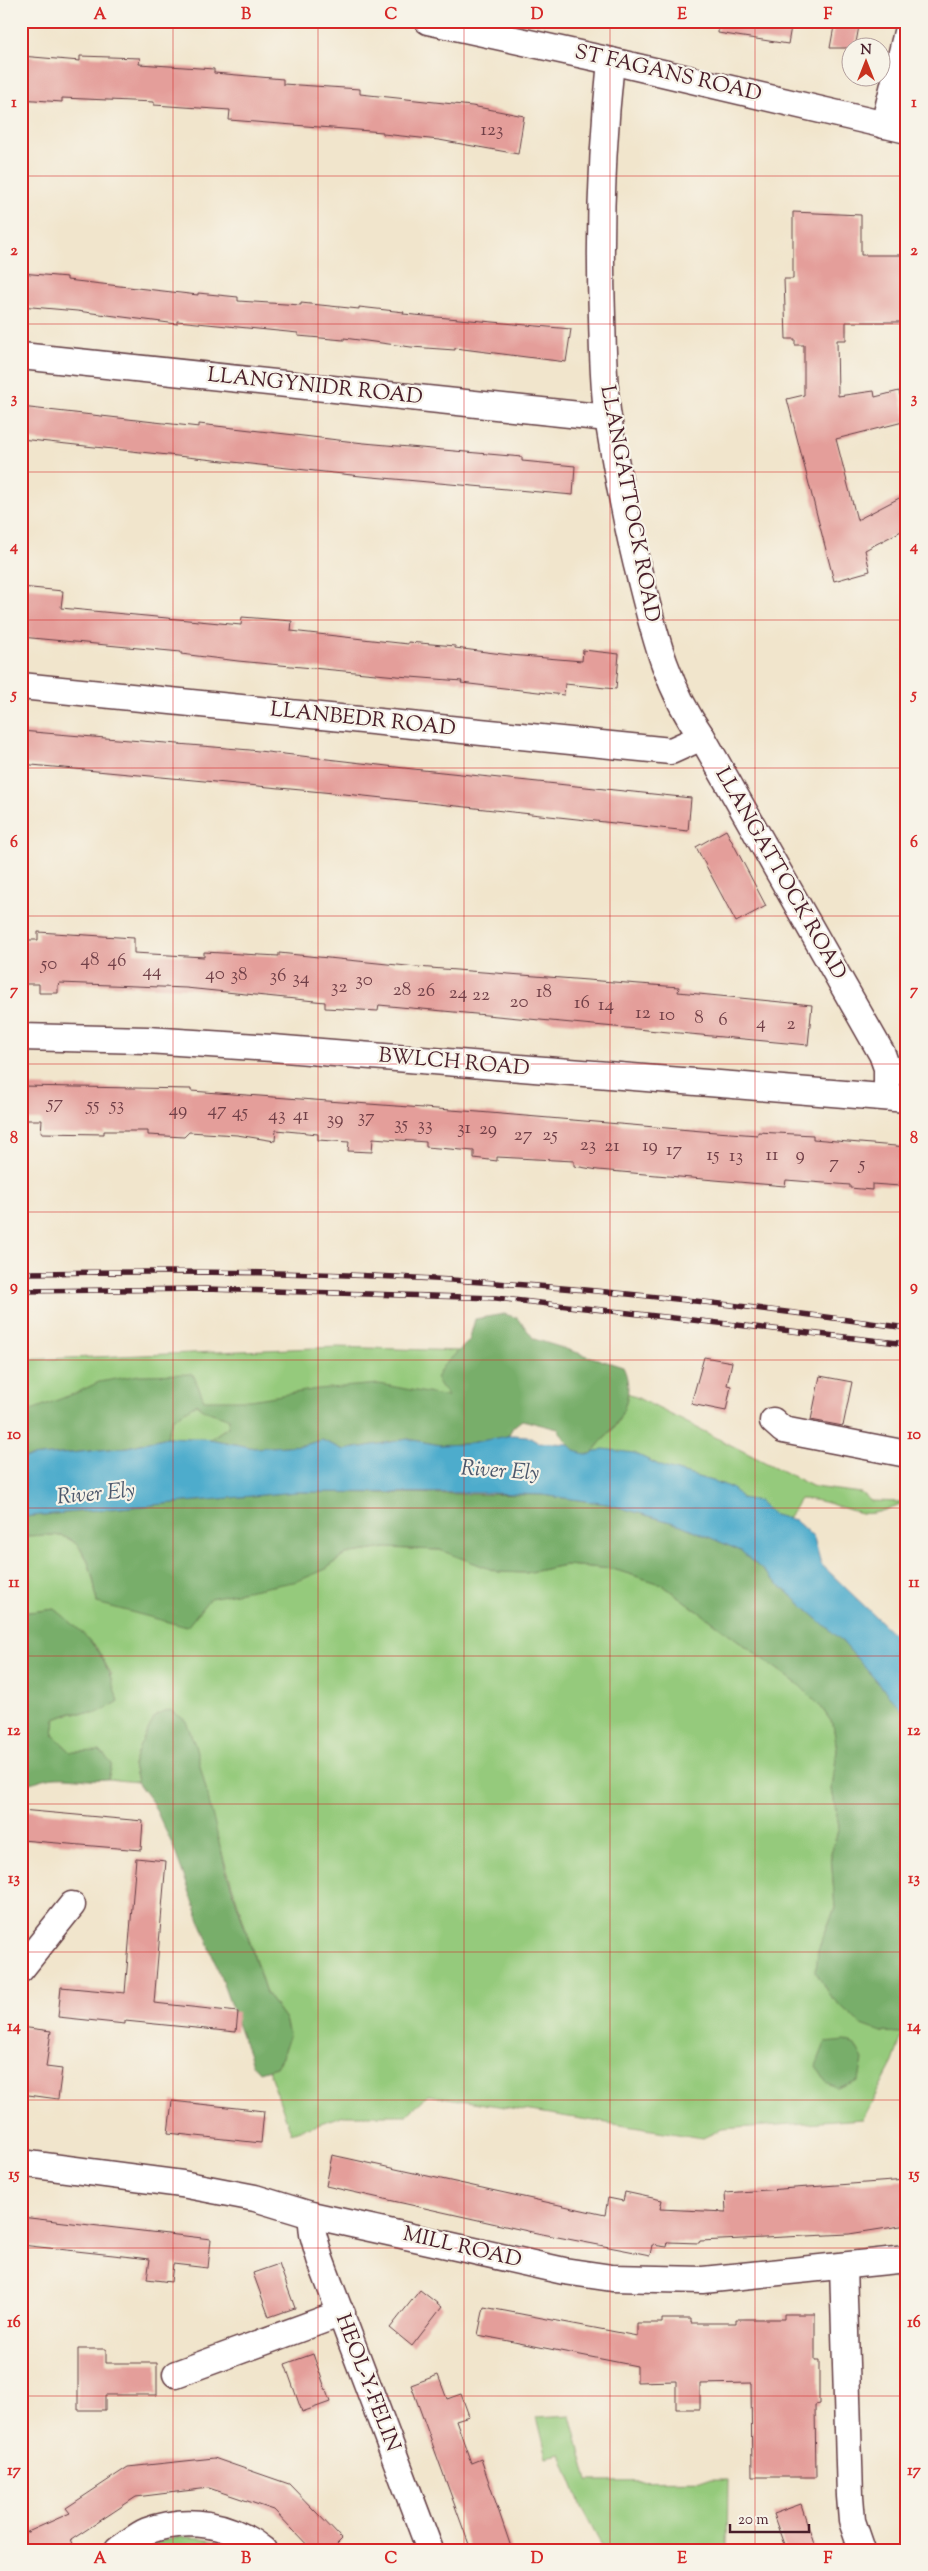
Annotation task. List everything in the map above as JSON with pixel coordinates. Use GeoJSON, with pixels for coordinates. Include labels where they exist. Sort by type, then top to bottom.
{"type":"FeatureCollection","features":[{"type":"Feature","properties":{"kind":"street","name":"ST FAGANS ROAD"},"geometry":{"type":"LineString","coordinates":[[428,21],[611,61],[895,128]]}},
{"type":"Feature","properties":{"kind":"street"},"geometry":{"type":"LineString","coordinates":[[895,128],[907,32]]}},
{"type":"Feature","properties":{"kind":"street","name":"LLANGATTOCK ROAD"},"geometry":{"type":"LineString","coordinates":[[611,61],[603,132],[601,284],[604,381],[608,418],[634,555],[657,645],[672,686],[686,715],[702,737],[882,1054],[897,1098]]}},
{"type":"Feature","properties":{"kind":"street","name":"LLANGYNIDR ROAD"},"geometry":{"type":"LineString","coordinates":[[21,356],[608,418]]}},
{"type":"Feature","properties":{"kind":"street","name":"LLANBEDR ROAD"},"geometry":{"type":"LineString","coordinates":[[21,686],[672,751],[702,737]]}},
{"type":"Feature","properties":{"kind":"street","name":"BWLCH ROAD"},"geometry":{"type":"LineString","coordinates":[[21,1037],[111,1039],[272,1048],[897,1098]]}},
{"type":"Feature","properties":{"kind":"street"},"geometry":{"type":"LineString","coordinates":[[774,1421],[783,1430],[907,1454]]}},
{"type":"Feature","properties":{"kind":"street"},"geometry":{"type":"LineString","coordinates":[[21,1969],[72,1904]]}},
{"type":"Feature","properties":{"kind":"street","name":"MILL ROAD"},"geometry":{"type":"LineString","coordinates":[[21,2163],[182,2184],[255,2198],[311,2214],[564,2271],[612,2278],[703,2280],[907,2259]]}},
{"type":"Feature","properties":{"kind":"street","name":"HEOL-Y-FELIN"},"geometry":{"type":"LineString","coordinates":[[311,2214],[313,2234],[320,2259],[430,2550]]}},
{"type":"Feature","properties":{"kind":"street"},"geometry":{"type":"LineString","coordinates":[[843,2266],[847,2445],[852,2520],[862,2550]]}},
{"type":"Feature","properties":{"kind":"street"},"geometry":{"type":"LineString","coordinates":[[176,2374],[342,2313]]}},
{"type":"Feature","properties":{"kind":"street"},"geometry":{"type":"LineString","coordinates":[[118,2550],[146,2532],[180,2523],[216,2525],[248,2538],[263,2550]]}},
{"type":"Feature","properties":{"kind":"green space"},"geometry":{"type":"Polygon","coordinates":[[[504,1314],[518,1318],[534,1339],[623,1367],[628,1384],[624,1409],[608,1435],[593,1453],[581,1454],[577,1452],[568,1444],[558,1429],[522,1420],[513,1427],[508,1436],[465,1444],[440,1445],[408,1439],[344,1450],[322,1440],[304,1445],[254,1448],[210,1439],[228,1427],[229,1419],[208,1412],[196,1404],[172,1419],[167,1437],[129,1447],[21,1458],[21,1414],[99,1382],[139,1375],[193,1374],[204,1400],[251,1400],[318,1389],[379,1384],[448,1397],[436,1378],[443,1366],[469,1341],[475,1319],[504,1314]]]}},
{"type":"Feature","properties":{"kind":"green space"},"geometry":{"type":"Polygon","coordinates":[[[338,1347],[461,1351],[462,1397],[228,1427],[210,1439],[167,1437],[172,1419],[21,1422],[21,1360],[338,1347]]]}},
{"type":"Feature","properties":{"kind":"green space"},"geometry":{"type":"Polygon","coordinates":[[[628,1393],[814,1487],[861,1493],[871,1501],[907,1502],[867,1514],[824,1502],[800,1499],[788,1519],[774,1515],[758,1501],[741,1498],[733,1489],[722,1484],[663,1467],[634,1453],[593,1453],[617,1423],[628,1393]]]}},
{"type":"Feature","properties":{"kind":"green space"},"geometry":{"type":"Polygon","coordinates":[[[296,1492],[543,1495],[607,1504],[681,1525],[741,1551],[840,1639],[907,1716],[907,2024],[903,2033],[881,2032],[862,2025],[829,1995],[816,1972],[818,1950],[835,1908],[831,1854],[839,1827],[832,1789],[837,1750],[833,1724],[821,1707],[799,1685],[661,1584],[613,1569],[565,1565],[526,1573],[498,1572],[440,1550],[385,1548],[346,1554],[326,1569],[298,1581],[210,1598],[187,1627],[97,1603],[92,1573],[84,1553],[78,1545],[70,1539],[60,1536],[21,1536],[21,1517],[296,1492]]]}},
{"type":"Feature","properties":{"kind":"green space"},"geometry":{"type":"Polygon","coordinates":[[[21,1536],[60,1536],[70,1539],[78,1545],[92,1573],[97,1603],[210,1598],[326,1569],[346,1554],[385,1548],[440,1550],[499,1572],[526,1573],[565,1565],[613,1569],[661,1584],[799,1685],[821,1707],[833,1724],[837,1750],[832,1789],[839,1827],[831,1854],[835,1908],[818,1950],[881,2032],[903,2033],[893,2062],[863,2119],[722,2129],[703,2138],[428,2095],[407,2115],[344,2115],[291,2133],[268,2069],[276,2067],[282,2057],[289,2036],[285,2019],[266,1993],[214,1828],[133,1765],[137,1782],[108,1779],[112,1764],[71,1752],[53,1735],[55,1719],[71,1713],[97,1713],[111,1674],[96,1647],[55,1609],[21,1613],[21,1536]]]}},
{"type":"Feature","properties":{"kind":"green space"},"geometry":{"type":"Polygon","coordinates":[[[55,1609],[79,1629],[103,1659],[118,1702],[97,1713],[71,1713],[55,1719],[53,1735],[71,1752],[100,1751],[112,1764],[108,1779],[56,1777],[21,1784],[21,1613],[55,1609]]]}},
{"type":"Feature","properties":{"kind":"green space"},"geometry":{"type":"Polygon","coordinates":[[[171,1710],[186,1721],[195,1745],[226,1870],[266,1993],[285,2019],[289,2036],[282,2057],[276,2067],[259,2072],[252,2064],[173,1846],[152,1802],[137,1782],[133,1765],[140,1745],[156,1715],[171,1710]]]}},
{"type":"Feature","properties":{"kind":"green space"},"geometry":{"type":"Polygon","coordinates":[[[846,2041],[855,2045],[863,2060],[859,2080],[837,2088],[826,2082],[816,2066],[825,2043],[846,2041]]]}},
{"type":"Feature","properties":{"kind":"green space"},"geometry":{"type":"Polygon","coordinates":[[[571,2415],[588,2481],[728,2480],[727,2550],[604,2550],[582,2509],[561,2454],[547,2457],[537,2417],[571,2415]]]}},
{"type":"Feature","properties":{"kind":"green space"},"geometry":{"type":"Polygon","coordinates":[[[181,2537],[211,2540],[239,2550],[142,2550],[162,2541],[181,2537]]]}},
{"type":"Feature","properties":{"kind":"water","name":"River Ely"},"geometry":{"type":"Polygon","coordinates":[[[512,1435],[527,1436],[537,1442],[568,1444],[575,1451],[588,1455],[603,1449],[634,1453],[663,1467],[722,1484],[733,1489],[741,1498],[758,1501],[774,1515],[795,1520],[814,1538],[821,1564],[907,1647],[907,1716],[840,1639],[741,1551],[681,1525],[607,1504],[543,1495],[296,1492],[21,1517],[22,1458],[129,1447],[167,1437],[210,1439],[254,1448],[304,1445],[322,1440],[344,1450],[408,1439],[440,1445],[465,1444],[512,1435]]]}},
{"type":"Feature","properties":{"kind":"building"},"geometry":{"type":"Polygon","coordinates":[[[719,21],[792,21],[788,44],[718,33],[719,21]]]}},
{"type":"Feature","properties":{"kind":"building"},"geometry":{"type":"Polygon","coordinates":[[[835,21],[860,21],[857,38],[840,38],[840,48],[830,48],[835,21]]]}},
{"type":"Feature","properties":{"kind":"building"},"geometry":{"type":"Polygon","coordinates":[[[21,56],[80,61],[80,56],[140,58],[139,64],[214,69],[214,73],[283,79],[283,84],[360,89],[360,94],[472,106],[524,116],[518,154],[439,140],[383,134],[383,132],[229,120],[230,110],[154,105],[154,102],[62,98],[62,102],[21,99],[21,56]]]}},
{"type":"Feature","properties":{"kind":"building"},"geometry":{"type":"Polygon","coordinates":[[[793,212],[861,215],[861,255],[907,255],[907,322],[846,322],[846,340],[837,340],[838,396],[874,391],[875,397],[899,391],[907,421],[836,439],[857,520],[907,494],[907,528],[865,550],[870,571],[834,581],[787,399],[804,395],[804,345],[795,345],[795,339],[786,339],[784,279],[793,279],[793,212]]]}},
{"type":"Feature","properties":{"kind":"building"},"geometry":{"type":"Polygon","coordinates":[[[21,273],[67,277],[67,280],[198,295],[198,293],[238,297],[238,301],[301,305],[301,303],[359,309],[359,307],[404,312],[403,314],[571,329],[566,362],[455,348],[455,350],[411,347],[344,338],[344,340],[298,336],[298,333],[177,321],[177,324],[21,306],[21,273]]]}},
{"type":"Feature","properties":{"kind":"building"},"geometry":{"type":"Polygon","coordinates":[[[21,407],[199,427],[199,424],[364,443],[522,457],[522,461],[575,466],[573,495],[361,476],[21,439],[21,407]]]}},
{"type":"Feature","properties":{"kind":"building"},"geometry":{"type":"Polygon","coordinates":[[[21,587],[63,591],[61,608],[241,625],[242,617],[292,621],[291,631],[408,644],[408,642],[455,646],[455,648],[510,655],[582,661],[583,650],[619,654],[616,689],[565,684],[564,695],[461,683],[462,681],[238,661],[181,654],[181,652],[21,637],[21,587]]]}},
{"type":"Feature","properties":{"kind":"building"},"geometry":{"type":"Polygon","coordinates":[[[21,731],[250,750],[691,798],[688,831],[355,795],[21,764],[21,731]]]}},
{"type":"Feature","properties":{"kind":"building"},"geometry":{"type":"Polygon","coordinates":[[[726,830],[766,906],[736,922],[696,847],[726,830]]]}},
{"type":"Feature","properties":{"kind":"building"},"geometry":{"type":"Polygon","coordinates":[[[38,932],[134,938],[134,953],[204,957],[204,952],[279,956],[279,953],[417,967],[679,987],[678,992],[812,1005],[808,1045],[379,1005],[378,1011],[325,1008],[325,1002],[186,988],[60,983],[58,985],[58,993],[39,993],[39,984],[21,984],[21,940],[38,940],[38,932]]]}},
{"type":"Feature","properties":{"kind":"building"},"geometry":{"type":"Polygon","coordinates":[[[21,1086],[191,1089],[191,1091],[702,1131],[758,1135],[758,1132],[813,1135],[813,1139],[907,1147],[907,1181],[900,1181],[900,1186],[872,1184],[872,1190],[850,1188],[850,1185],[786,1180],[785,1186],[598,1170],[574,1166],[574,1161],[497,1157],[497,1161],[474,1158],[474,1151],[426,1147],[426,1142],[373,1138],[372,1152],[348,1151],[349,1142],[318,1140],[318,1134],[276,1130],[275,1141],[237,1135],[189,1132],[184,1137],[148,1135],[148,1131],[104,1131],[104,1134],[41,1133],[42,1120],[21,1120],[21,1086]]]}},
{"type":"Feature","properties":{"kind":"building"},"geometry":{"type":"Polygon","coordinates":[[[704,1357],[732,1362],[727,1385],[731,1386],[726,1411],[691,1404],[704,1357]]]}},
{"type":"Feature","properties":{"kind":"building"},"geometry":{"type":"Polygon","coordinates":[[[820,1376],[852,1382],[843,1426],[811,1420],[820,1376]]]}},
{"type":"Feature","properties":{"kind":"building"},"geometry":{"type":"Polygon","coordinates":[[[21,1810],[143,1821],[141,1850],[21,1840],[21,1810]]]}},
{"type":"Feature","properties":{"kind":"building"},"geometry":{"type":"Polygon","coordinates":[[[136,1858],[166,1861],[154,2003],[238,2012],[236,2032],[125,2021],[125,2024],[58,2017],[61,1987],[125,1993],[136,1858]]]}},
{"type":"Feature","properties":{"kind":"building"},"geometry":{"type":"Polygon","coordinates":[[[21,2027],[51,2031],[46,2067],[62,2069],[58,2099],[21,2094],[21,2027]]]}},
{"type":"Feature","properties":{"kind":"building"},"geometry":{"type":"Polygon","coordinates":[[[172,2101],[264,2111],[261,2143],[168,2133],[172,2101]]]}},
{"type":"Feature","properties":{"kind":"building"},"geometry":{"type":"Polygon","coordinates":[[[332,2155],[605,2215],[608,2198],[623,2201],[625,2192],[662,2200],[660,2209],[726,2212],[725,2193],[907,2180],[907,2225],[849,2234],[700,2241],[699,2243],[668,2242],[667,2247],[652,2245],[650,2255],[532,2232],[326,2186],[332,2155]]]}},
{"type":"Feature","properties":{"kind":"building"},"geometry":{"type":"Polygon","coordinates":[[[21,2217],[211,2239],[208,2268],[173,2264],[171,2282],[147,2279],[150,2259],[21,2245],[21,2217]]]}},
{"type":"Feature","properties":{"kind":"building"},"geometry":{"type":"Polygon","coordinates":[[[279,2264],[295,2308],[269,2317],[253,2273],[279,2264]]]}},
{"type":"Feature","properties":{"kind":"building"},"geometry":{"type":"Polygon","coordinates":[[[420,2290],[442,2307],[412,2346],[390,2328],[420,2290]]]}},
{"type":"Feature","properties":{"kind":"building"},"geometry":{"type":"Polygon","coordinates":[[[484,2307],[637,2336],[637,2323],[662,2323],[662,2319],[691,2319],[691,2323],[736,2323],[736,2319],[784,2319],[784,2314],[815,2314],[815,2361],[819,2361],[819,2404],[815,2405],[816,2477],[752,2477],[751,2383],[700,2384],[700,2409],[676,2409],[676,2381],[637,2382],[637,2366],[478,2335],[484,2307]]]}},
{"type":"Feature","properties":{"kind":"building"},"geometry":{"type":"Polygon","coordinates":[[[78,2349],[106,2349],[106,2363],[157,2363],[157,2395],[105,2395],[105,2410],[78,2410],[78,2349]]]}},
{"type":"Feature","properties":{"kind":"building"},"geometry":{"type":"Polygon","coordinates":[[[313,2354],[330,2402],[302,2412],[285,2364],[313,2354]]]}},
{"type":"Feature","properties":{"kind":"building"},"geometry":{"type":"Polygon","coordinates":[[[438,2375],[447,2399],[461,2394],[469,2416],[456,2420],[471,2463],[481,2459],[512,2550],[471,2550],[411,2385],[438,2375]]]}},
{"type":"Feature","properties":{"kind":"building"},"geometry":{"type":"Polygon","coordinates":[[[214,2458],[289,2484],[342,2539],[331,2550],[312,2550],[274,2510],[209,2488],[136,2497],[71,2540],[73,2545],[62,2550],[21,2550],[21,2535],[70,2513],[66,2508],[128,2467],[214,2458]]]}},
{"type":"Feature","properties":{"kind":"building"},"geometry":{"type":"Polygon","coordinates":[[[801,2504],[816,2550],[786,2550],[773,2514],[801,2504]]]}},
{"type":"Feature","properties":{"kind":"railway"},"geometry":{"type":"LineString","coordinates":[[21,1273],[255,1273],[349,1275],[460,1281],[652,1296],[907,1328]]}},
{"type":"Feature","properties":{"kind":"railway"},"geometry":{"type":"LineString","coordinates":[[21,1291],[206,1289],[496,1298],[907,1344]]}}]}
